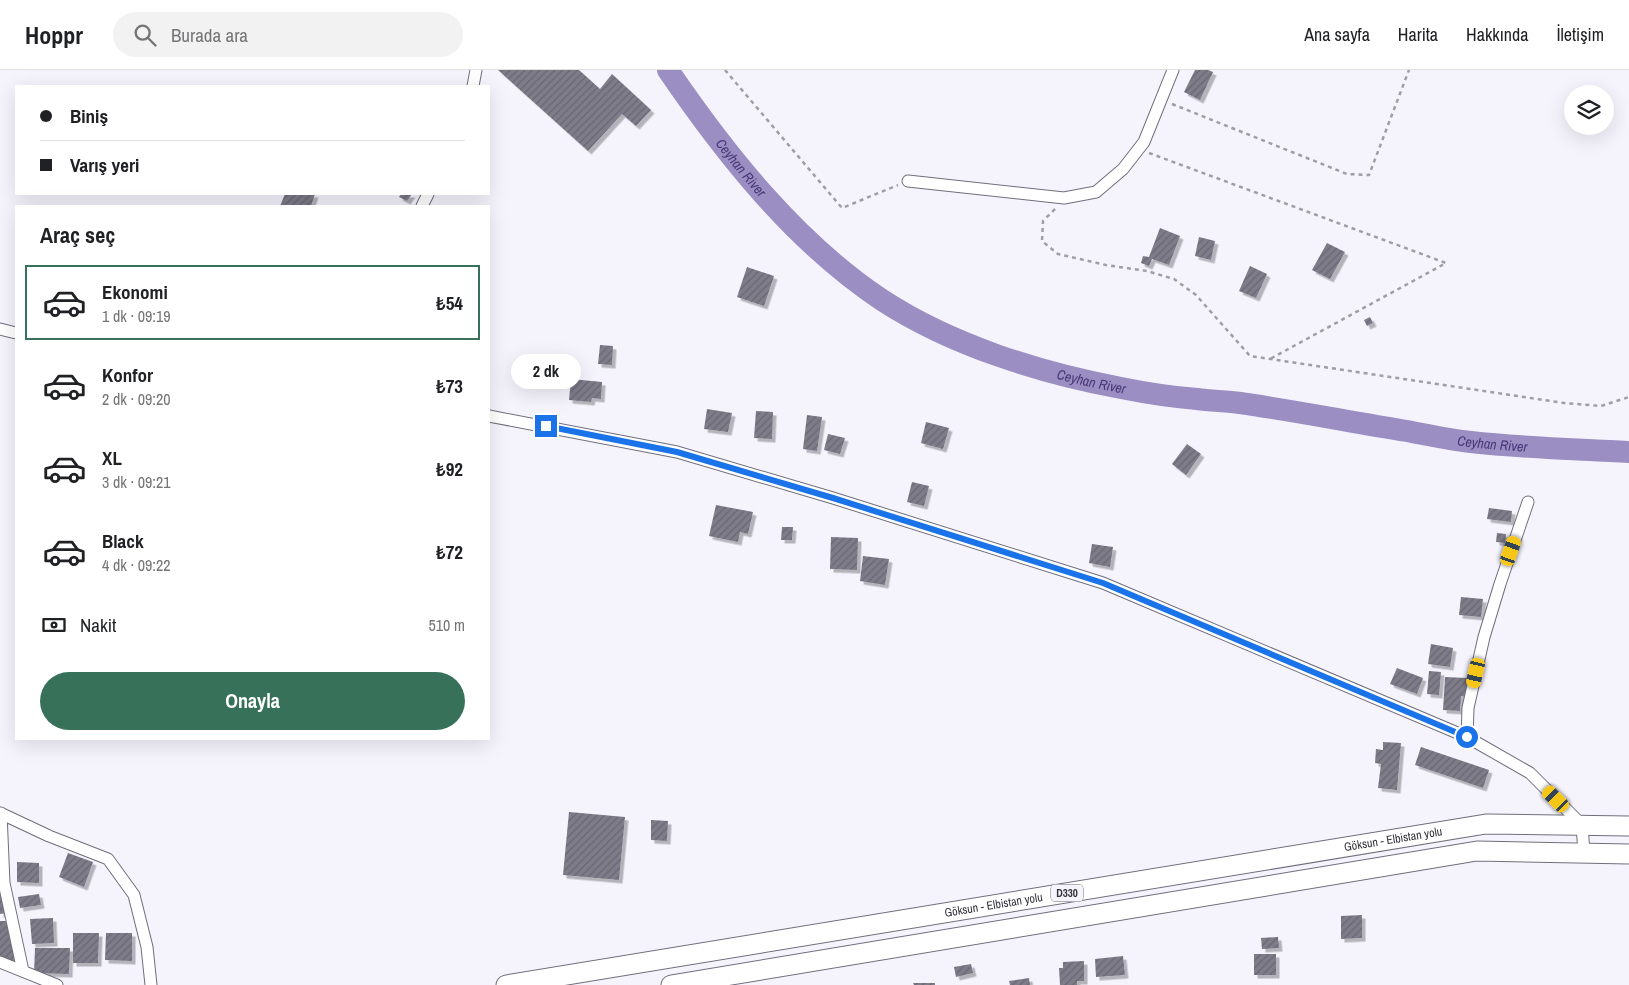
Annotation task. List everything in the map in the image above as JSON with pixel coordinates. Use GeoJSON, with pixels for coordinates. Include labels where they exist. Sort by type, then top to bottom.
{"type":"FeatureCollection","features":[{"type":"Feature","properties":{"kind":"highway","name":"Göksun - Elbistan yolu"},"geometry":{"type":"LineString","coordinates":[[506,985],[1486,824],[1629,826]]}},
{"type":"Feature","properties":{"kind":"highway","name":"Göksun - Elbistan yolu"},"geometry":{"type":"LineString","coordinates":[[671,985],[1477,851],[1629,854]]}},
{"type":"Feature","properties":{"kind":"street"},"geometry":{"type":"LineString","coordinates":[[473,85],[476,70]]}},
{"type":"Feature","properties":{"kind":"street"},"geometry":{"type":"LineString","coordinates":[[908,181],[1064,198],[1096,192],[1123,169],[1144,142],[1173,70]]}},
{"type":"Feature","properties":{"kind":"street"},"geometry":{"type":"LineString","coordinates":[[0,329],[15,333]]}},
{"type":"Feature","properties":{"kind":"street"},"geometry":{"type":"LineString","coordinates":[[490,416],[677,452],[833,498],[1103,583],[1467,737],[1530,772],[1582,825],[1584,853]]}},
{"type":"Feature","properties":{"kind":"street"},"geometry":{"type":"LineString","coordinates":[[1467,737],[1468,708],[1484,637],[1528,502]]}},
{"type":"Feature","properties":{"kind":"street"},"geometry":{"type":"LineString","coordinates":[[23,971],[4,883],[0,813],[48,836],[108,859],[134,895],[146,947],[151,985]]}},
{"type":"Feature","properties":{"kind":"street"},"geometry":{"type":"LineString","coordinates":[[0,962],[57,985]]}},
{"type":"Feature","properties":{"kind":"path"},"geometry":{"type":"LineString","coordinates":[[725,70],[842,208],[908,181]]}},
{"type":"Feature","properties":{"kind":"path"},"geometry":{"type":"LineString","coordinates":[[1161,99],[1347,174],[1370,175],[1409,70]]}},
{"type":"Feature","properties":{"kind":"path"},"geometry":{"type":"LineString","coordinates":[[1138,149],[1446,262],[1270,359]]}},
{"type":"Feature","properties":{"kind":"path"},"geometry":{"type":"LineString","coordinates":[[1064,198],[1043,221],[1042,240],[1058,254],[1106,265],[1147,270],[1174,279],[1196,295],[1250,356],[1564,403],[1601,406],[1629,397]]}},
{"type":"Feature","properties":{"kind":"building"},"geometry":{"type":"Polygon","coordinates":[[[498,70],[579,70],[600,89],[612,74],[651,110],[636,126],[622,114],[588,151],[498,70]]]}},
{"type":"Feature","properties":{"kind":"building"},"geometry":{"type":"Polygon","coordinates":[[[1195,70],[1213,72],[1200,100],[1184,92],[1195,70]]]}},
{"type":"Feature","properties":{"kind":"building"},"geometry":{"type":"Polygon","coordinates":[[[285,195],[315,195],[311,205],[280,205],[285,195]]]}},
{"type":"Feature","properties":{"kind":"building"},"geometry":{"type":"Polygon","coordinates":[[[400,195],[411,195],[407,201],[399,197],[400,195]]]}},
{"type":"Feature","properties":{"kind":"building"},"geometry":{"type":"Polygon","coordinates":[[[1160,228],[1180,236],[1169,265],[1152,259],[1149,266],[1141,263],[1143,256],[1149,257],[1160,228]]]}},
{"type":"Feature","properties":{"kind":"building"},"geometry":{"type":"Polygon","coordinates":[[[1199,237],[1215,241],[1211,260],[1195,256],[1199,237]]]}},
{"type":"Feature","properties":{"kind":"building"},"geometry":{"type":"Polygon","coordinates":[[[1327,243],[1345,252],[1330,279],[1312,270],[1327,243]]]}},
{"type":"Feature","properties":{"kind":"building"},"geometry":{"type":"Polygon","coordinates":[[[1250,266],[1267,274],[1256,298],[1239,291],[1250,266]]]}},
{"type":"Feature","properties":{"kind":"building"},"geometry":{"type":"Polygon","coordinates":[[[747,267],[774,276],[764,306],[737,297],[747,267]]]}},
{"type":"Feature","properties":{"kind":"building"},"geometry":{"type":"Polygon","coordinates":[[[1370,317],[1373,323],[1367,326],[1364,320],[1370,317]]]}},
{"type":"Feature","properties":{"kind":"building"},"geometry":{"type":"Polygon","coordinates":[[[600,345],[613,346],[612,365],[598,364],[600,345]]]}},
{"type":"Feature","properties":{"kind":"building"},"geometry":{"type":"Polygon","coordinates":[[[571,379],[602,382],[601,399],[592,398],[591,402],[569,400],[571,379]]]}},
{"type":"Feature","properties":{"kind":"building"},"geometry":{"type":"Polygon","coordinates":[[[707,409],[732,413],[728,432],[704,429],[707,409]]]}},
{"type":"Feature","properties":{"kind":"building"},"geometry":{"type":"Polygon","coordinates":[[[756,411],[773,412],[772,439],[754,438],[756,411]]]}},
{"type":"Feature","properties":{"kind":"building"},"geometry":{"type":"Polygon","coordinates":[[[807,415],[822,417],[817,451],[803,449],[807,415]]]}},
{"type":"Feature","properties":{"kind":"building"},"geometry":{"type":"Polygon","coordinates":[[[926,422],[949,428],[943,449],[921,443],[926,422]]]}},
{"type":"Feature","properties":{"kind":"building"},"geometry":{"type":"Polygon","coordinates":[[[828,434],[845,438],[840,454],[824,450],[828,434]]]}},
{"type":"Feature","properties":{"kind":"building"},"geometry":{"type":"Polygon","coordinates":[[[1187,444],[1201,454],[1186,475],[1172,464],[1187,444]]]}},
{"type":"Feature","properties":{"kind":"building"},"geometry":{"type":"Polygon","coordinates":[[[912,482],[929,486],[924,506],[907,502],[912,482]]]}},
{"type":"Feature","properties":{"kind":"building"},"geometry":{"type":"Polygon","coordinates":[[[716,505],[753,512],[748,534],[740,532],[738,542],[709,536],[716,505]]]}},
{"type":"Feature","properties":{"kind":"building"},"geometry":{"type":"Polygon","coordinates":[[[1489,508],[1512,511],[1511,522],[1487,519],[1489,508]]]}},
{"type":"Feature","properties":{"kind":"building"},"geometry":{"type":"Polygon","coordinates":[[[782,527],[793,527],[792,540],[781,540],[782,527]]]}},
{"type":"Feature","properties":{"kind":"building"},"geometry":{"type":"Polygon","coordinates":[[[1497,533],[1506,534],[1505,543],[1496,542],[1497,533]]]}},
{"type":"Feature","properties":{"kind":"building"},"geometry":{"type":"Polygon","coordinates":[[[831,537],[858,538],[857,570],[830,569],[831,537]]]}},
{"type":"Feature","properties":{"kind":"building"},"geometry":{"type":"Polygon","coordinates":[[[1092,544],[1113,547],[1110,567],[1089,563],[1092,544]]]}},
{"type":"Feature","properties":{"kind":"building"},"geometry":{"type":"Polygon","coordinates":[[[863,556],[889,559],[885,585],[860,581],[863,556]]]}},
{"type":"Feature","properties":{"kind":"building"},"geometry":{"type":"Polygon","coordinates":[[[1461,597],[1483,599],[1481,617],[1459,615],[1461,597]]]}},
{"type":"Feature","properties":{"kind":"building"},"geometry":{"type":"Polygon","coordinates":[[[1431,644],[1453,648],[1450,667],[1428,664],[1431,644]]]}},
{"type":"Feature","properties":{"kind":"building"},"geometry":{"type":"Polygon","coordinates":[[[1397,668],[1423,678],[1417,694],[1390,684],[1397,668]]]}},
{"type":"Feature","properties":{"kind":"building"},"geometry":{"type":"Polygon","coordinates":[[[1429,671],[1441,672],[1439,695],[1427,694],[1429,671]]]}},
{"type":"Feature","properties":{"kind":"building"},"geometry":{"type":"Polygon","coordinates":[[[1445,677],[1467,678],[1466,697],[1461,696],[1460,711],[1443,710],[1445,677]]]}},
{"type":"Feature","properties":{"kind":"building"},"geometry":{"type":"Polygon","coordinates":[[[1383,742],[1401,743],[1397,790],[1378,788],[1381,764],[1375,763],[1376,749],[1383,750],[1383,742]]]}},
{"type":"Feature","properties":{"kind":"building"},"geometry":{"type":"Polygon","coordinates":[[[1421,747],[1489,770],[1483,788],[1415,765],[1421,747]]]}},
{"type":"Feature","properties":{"kind":"building"},"geometry":{"type":"Polygon","coordinates":[[[569,812],[625,817],[619,880],[563,875],[569,812]]]}},
{"type":"Feature","properties":{"kind":"building"},"geometry":{"type":"Polygon","coordinates":[[[651,820],[668,821],[667,841],[651,840],[651,820]]]}},
{"type":"Feature","properties":{"kind":"building"},"geometry":{"type":"Polygon","coordinates":[[[68,853],[93,862],[84,887],[59,877],[68,853]]]}},
{"type":"Feature","properties":{"kind":"building"},"geometry":{"type":"Polygon","coordinates":[[[17,862],[39,863],[39,883],[17,882],[17,862]]]}},
{"type":"Feature","properties":{"kind":"building"},"geometry":{"type":"Polygon","coordinates":[[[39,894],[41,905],[20,908],[18,897],[39,894]]]}},
{"type":"Feature","properties":{"kind":"building"},"geometry":{"type":"Polygon","coordinates":[[[0,895],[6,895],[7,913],[0,914],[0,895]]]}},
{"type":"Feature","properties":{"kind":"building"},"geometry":{"type":"Polygon","coordinates":[[[1362,915],[1362,938],[1341,939],[1341,916],[1362,915]]]}},
{"type":"Feature","properties":{"kind":"building"},"geometry":{"type":"Polygon","coordinates":[[[53,918],[54,943],[32,944],[30,919],[53,918]]]}},
{"type":"Feature","properties":{"kind":"building"},"geometry":{"type":"Polygon","coordinates":[[[0,921],[11,921],[14,962],[0,958],[0,921]]]}},
{"type":"Feature","properties":{"kind":"building"},"geometry":{"type":"Polygon","coordinates":[[[73,933],[99,933],[98,963],[73,963],[73,933]]]}},
{"type":"Feature","properties":{"kind":"building"},"geometry":{"type":"Polygon","coordinates":[[[106,933],[132,933],[132,961],[105,960],[106,933]]]}},
{"type":"Feature","properties":{"kind":"building"},"geometry":{"type":"Polygon","coordinates":[[[1278,937],[1279,948],[1262,949],[1261,938],[1278,937]]]}},
{"type":"Feature","properties":{"kind":"building"},"geometry":{"type":"Polygon","coordinates":[[[35,948],[70,948],[69,974],[34,973],[35,948]]]}},
{"type":"Feature","properties":{"kind":"building"},"geometry":{"type":"Polygon","coordinates":[[[1254,954],[1276,954],[1276,975],[1254,975],[1254,954]]]}},
{"type":"Feature","properties":{"kind":"building"},"geometry":{"type":"Polygon","coordinates":[[[1123,956],[1125,975],[1096,977],[1095,959],[1123,956]]]}},
{"type":"Feature","properties":{"kind":"building"},"geometry":{"type":"Polygon","coordinates":[[[1084,961],[1084,981],[1077,981],[1077,985],[1060,985],[1059,968],[1063,968],[1063,962],[1084,961]]]}},
{"type":"Feature","properties":{"kind":"building"},"geometry":{"type":"Polygon","coordinates":[[[971,964],[973,973],[956,977],[954,967],[971,964]]]}},
{"type":"Feature","properties":{"kind":"building"},"geometry":{"type":"Polygon","coordinates":[[[1029,978],[1030,985],[1010,985],[1009,981],[1029,978]]]}},
{"type":"Feature","properties":{"kind":"building"},"geometry":{"type":"Polygon","coordinates":[[[913,983],[935,983],[935,985],[914,985],[913,983]]]}},
{"type":"Feature","properties":{"kind":"waterway","name":"Ceyhan River"},"geometry":{"type":"LineString","coordinates":[[668,70],[738,165],[791,224],[820,252],[882,300],[937,331],[967,344],[1059,374],[1149,393],[1235,402],[1463,441],[1530,447],[1629,452]]}},
{"type":"Feature","properties":{"kind":"route"},"geometry":{"type":"LineString","coordinates":[[546,426],[677,452],[833,498],[1103,583],[1467,737]]}}]}
